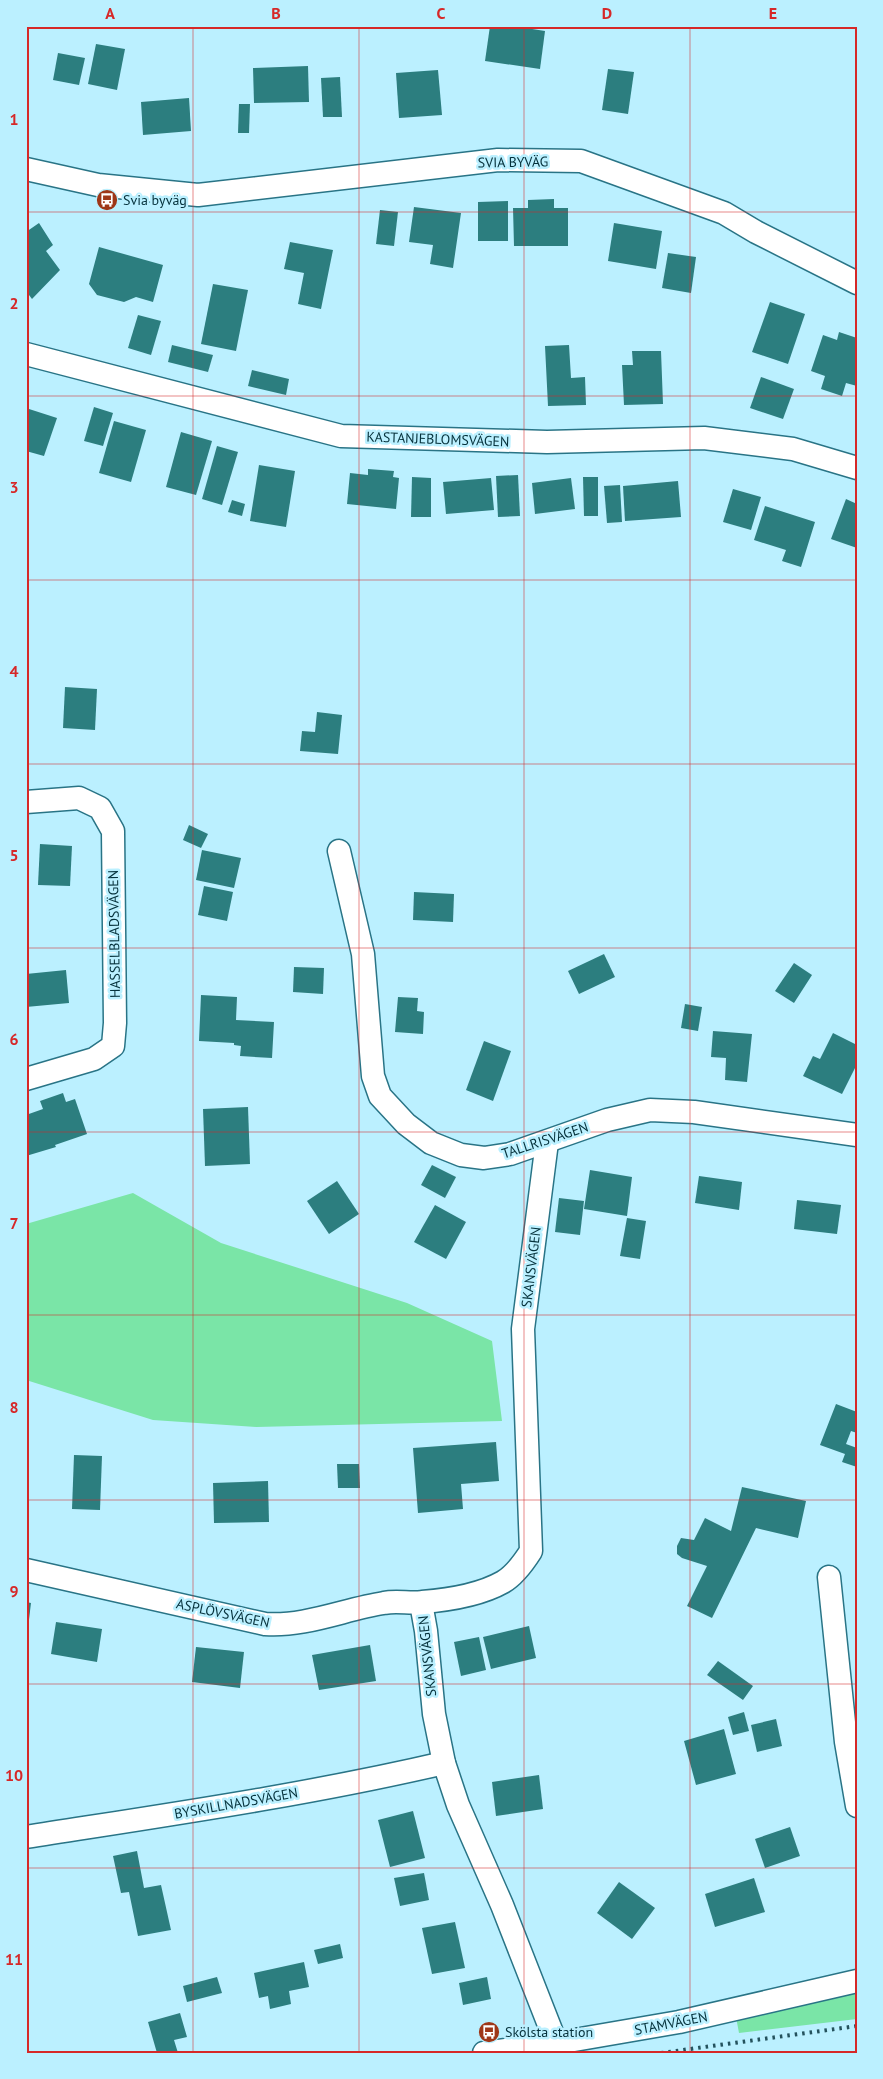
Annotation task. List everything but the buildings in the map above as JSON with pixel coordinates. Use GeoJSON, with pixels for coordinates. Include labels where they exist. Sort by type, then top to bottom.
{"type":"FeatureCollection","features":[{"type":"Feature","properties":{"kind":"street","name":"SVIA BYVÄG"},"geometry":{"type":"LineString","coordinates":[[26,169],[98,185],[198,195],[498,160],[581,161],[724,213],[756,232],[857,283]]}},
{"type":"Feature","properties":{"kind":"street","name":"KASTANJEBLOMSVÄGEN"},"geometry":{"type":"LineString","coordinates":[[26,354],[341,436],[547,442],[704,438],[793,449],[857,468]]}},
{"type":"Feature","properties":{"kind":"street","name":"HASSELBLADSVÄGEN"},"geometry":{"type":"LineString","coordinates":[[26,802],[79,798],[100,808],[113,831],[115,1023],[113,1046],[94,1059],[26,1079]]}},
{"type":"Feature","properties":{"kind":"street","name":"TALLRISVÄGEN"},"geometry":{"type":"LineString","coordinates":[[339,851],[363,954],[373,1076],[380,1096],[406,1124],[431,1143],[461,1155],[484,1158],[510,1154],[607,1120],[650,1110],[694,1112],[857,1135]]}},
{"type":"Feature","properties":{"kind":"street","name":"SKANSVÄGEN"},"geometry":{"type":"LineString","coordinates":[[547,1142],[523,1329],[530,1551],[522,1565],[505,1581],[487,1589],[421,1603],[426,1630],[434,1714],[444,1764],[458,1805],[502,1905],[558,2048]]}},
{"type":"Feature","properties":{"kind":"street","name":"ASPLÖVSVÄGEN"},"geometry":{"type":"LineString","coordinates":[[26,1570],[265,1624],[286,1625],[387,1602],[421,1603]]}},
{"type":"Feature","properties":{"kind":"street"},"geometry":{"type":"LineString","coordinates":[[829,1578],[846,1742],[857,1806]]}},
{"type":"Feature","properties":{"kind":"street","name":"BYSKILLNADSVÄGEN"},"geometry":{"type":"LineString","coordinates":[[26,1837],[206,1808],[444,1764]]}},
{"type":"Feature","properties":{"kind":"street","name":"STAMVÄGEN"},"geometry":{"type":"LineString","coordinates":[[484,2053],[558,2048],[857,1981]]}},
{"type":"Feature","properties":{"kind":"green space"},"geometry":{"type":"Polygon","coordinates":[[[133,1193],[221,1243],[407,1303],[492,1341],[502,1421],[256,1427],[153,1420],[26,1380],[26,1224],[133,1193]]]}},
{"type":"Feature","properties":{"kind":"green space"},"geometry":{"type":"Polygon","coordinates":[[[857,1993],[857,2019],[739,2033],[736,2017],[857,1993]]]}},
{"type":"Feature","properties":{"kind":"railway"},"geometry":{"type":"LineString","coordinates":[[661,2053],[857,2026]]}},
{"type":"Feature","properties":{"kind":"place","name":"Svia byväg"},"geometry":{"type":"Point","coordinates":[107,200]}},
{"type":"Feature","properties":{"kind":"place","name":"Skölsta station"},"geometry":{"type":"Point","coordinates":[489,2032]}}]}
